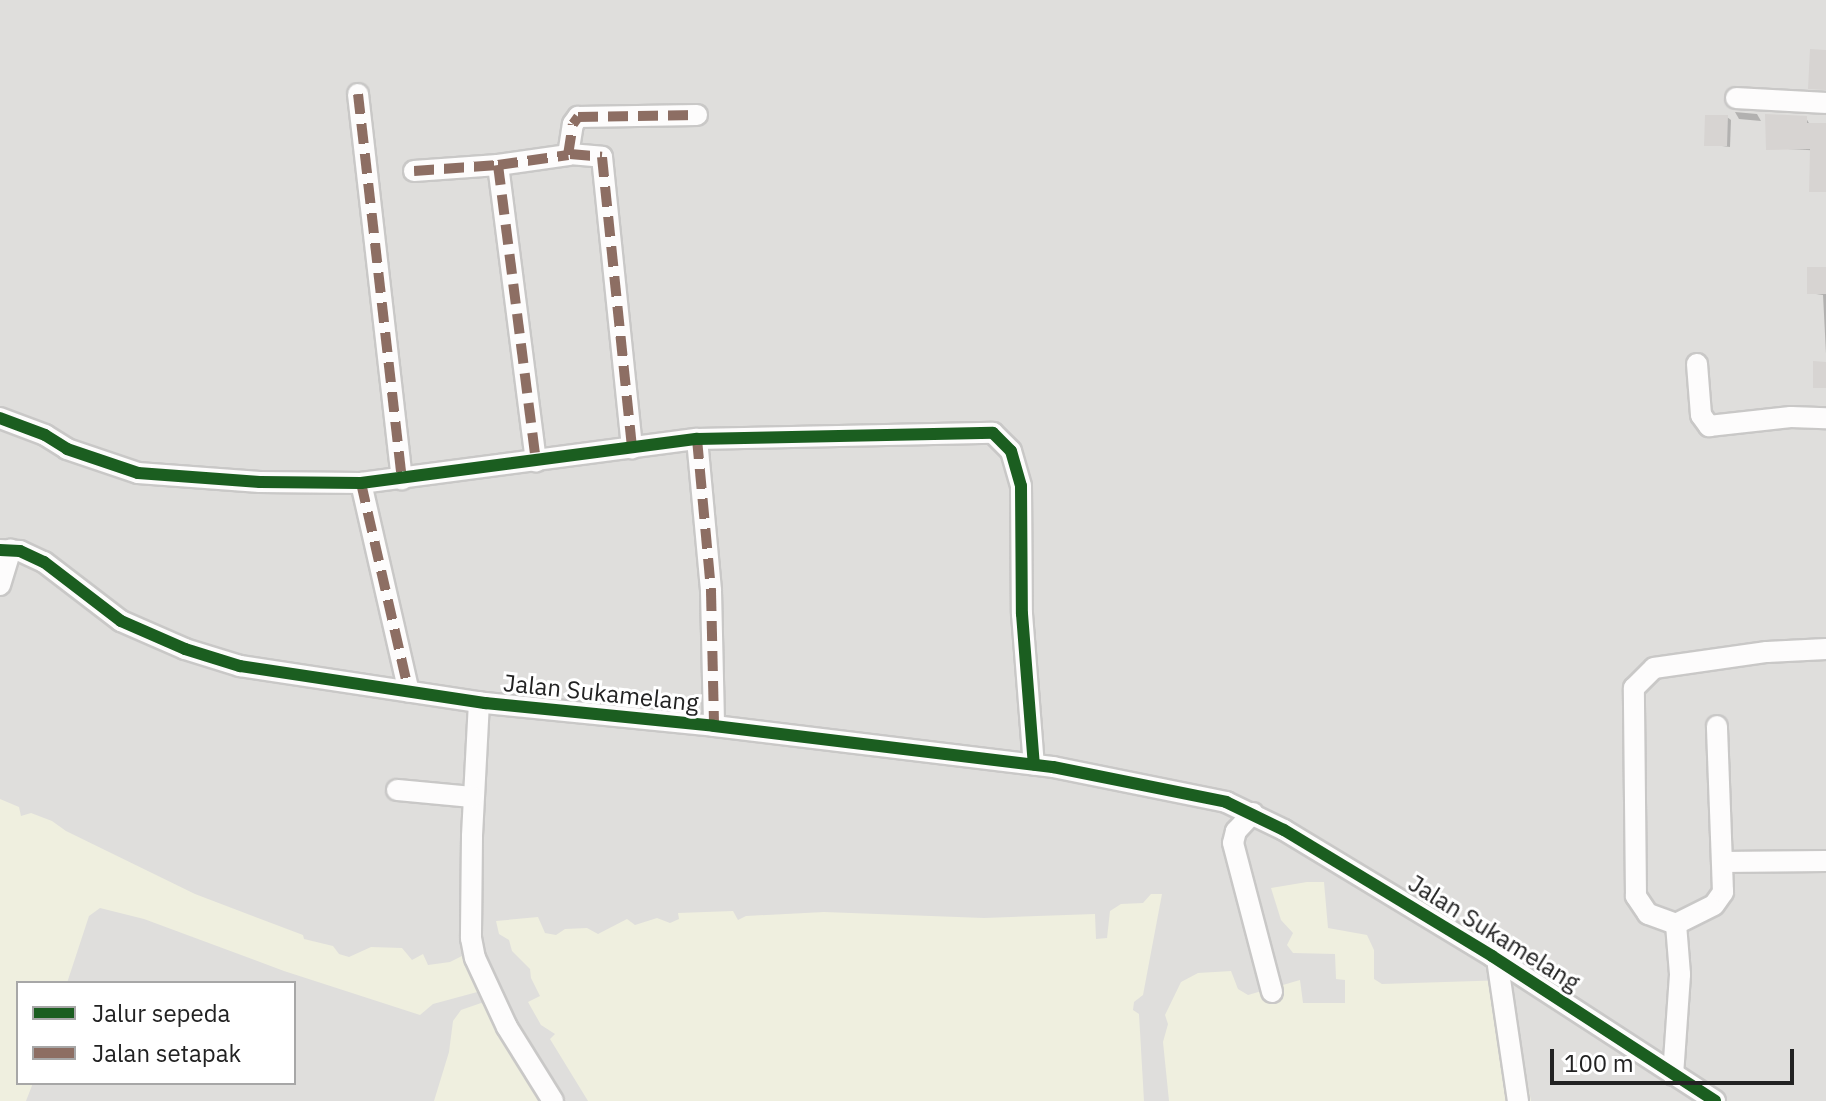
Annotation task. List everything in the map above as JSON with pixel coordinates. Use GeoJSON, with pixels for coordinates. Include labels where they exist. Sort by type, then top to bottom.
{"type":"FeatureCollection","features":[{"type":"Feature","properties":{"kind":"street"},"geometry":{"type":"LineString","coordinates":[[358,94],[402,479]]}},
{"type":"Feature","properties":{"kind":"street"},"geometry":{"type":"LineString","coordinates":[[1736,98],[1826,103]]}},
{"type":"Feature","properties":{"kind":"street"},"geometry":{"type":"LineString","coordinates":[[570,154],[573,124],[578,117],[697,115]]}},
{"type":"Feature","properties":{"kind":"street"},"geometry":{"type":"LineString","coordinates":[[414,171],[498,165],[570,154],[602,157],[632,448]]}},
{"type":"Feature","properties":{"kind":"street"},"geometry":{"type":"LineString","coordinates":[[498,165],[536,462]]}},
{"type":"Feature","properties":{"kind":"street"},"geometry":{"type":"LineString","coordinates":[[1697,364],[1701,415],[1709,426],[1791,417],[1826,418]]}},
{"type":"Feature","properties":{"kind":"street"},"geometry":{"type":"LineString","coordinates":[[0,418],[45,435],[67,449],[126,470],[164,477],[260,482],[361,483],[402,479],[697,439],[981,431],[1004,441],[1015,460],[1021,486],[1022,614],[1034,765]]}},
{"type":"Feature","properties":{"kind":"street"},"geometry":{"type":"LineString","coordinates":[[697,439],[711,591],[714,726]]}},
{"type":"Feature","properties":{"kind":"street"},"geometry":{"type":"LineString","coordinates":[[361,483],[409,692]]}},
{"type":"Feature","properties":{"kind":"street"},"geometry":{"type":"LineString","coordinates":[[0,585],[6,550]]}},
{"type":"Feature","properties":{"kind":"street","name":"Jalan Sukamelang"},"geometry":{"type":"LineString","coordinates":[[6,550],[44,562],[121,621],[185,649],[240,666],[479,702],[714,726],[1034,765],[1226,802],[1249,811],[1497,959],[1715,1101]]}},
{"type":"Feature","properties":{"kind":"street"},"geometry":{"type":"LineString","coordinates":[[1717,726],[1722,862],[1720,901],[1676,924],[1648,914],[1636,896],[1636,683],[1654,668],[1685,662],[1826,649]]}},
{"type":"Feature","properties":{"kind":"street"},"geometry":{"type":"LineString","coordinates":[[479,702],[473,797],[471,938],[475,958],[507,1027],[553,1101]]}},
{"type":"Feature","properties":{"kind":"street"},"geometry":{"type":"LineString","coordinates":[[397,790],[473,797]]}},
{"type":"Feature","properties":{"kind":"street"},"geometry":{"type":"LineString","coordinates":[[1249,811],[1236,831],[1233,843],[1272,992]]}},
{"type":"Feature","properties":{"kind":"street"},"geometry":{"type":"LineString","coordinates":[[1722,862],[1826,861]]}},
{"type":"Feature","properties":{"kind":"street"},"geometry":{"type":"LineString","coordinates":[[1673,1075],[1680,974],[1676,924]]}},
{"type":"Feature","properties":{"kind":"street"},"geometry":{"type":"LineString","coordinates":[[1497,959],[1518,1101]]}},
{"type":"Feature","properties":{"kind":"shaded area"},"geometry":{"type":"Polygon","coordinates":[[[0,0],[1826,0],[1826,1101],[0,1101],[0,0]]]}},
{"type":"Feature","properties":{"kind":"green space"},"geometry":{"type":"Polygon","coordinates":[[[0,799],[19,807],[21,816],[31,813],[52,821],[66,831],[195,894],[303,935],[304,939],[333,946],[339,954],[349,957],[371,947],[402,948],[412,960],[423,954],[428,965],[450,962],[466,954],[481,991],[433,1004],[420,1015],[284,971],[144,919],[100,908],[89,916],[68,981],[16,981],[16,1085],[32,1085],[26,1101],[0,1101],[0,799]]]}},
{"type":"Feature","properties":{"kind":"green space"},"geometry":{"type":"Polygon","coordinates":[[[1324,882],[1328,928],[1367,935],[1374,950],[1374,979],[1382,984],[1508,980],[1531,1101],[1169,1101],[1163,1042],[1168,1024],[1165,1015],[1181,982],[1198,973],[1231,971],[1238,989],[1248,995],[1300,980],[1303,1003],[1345,1003],[1345,980],[1336,979],[1335,954],[1293,953],[1287,945],[1293,933],[1281,920],[1271,888],[1324,882]]]}},
{"type":"Feature","properties":{"kind":"green space"},"geometry":{"type":"Polygon","coordinates":[[[1151,894],[1162,894],[1143,995],[1134,1002],[1133,1010],[1139,1014],[1144,1101],[588,1101],[550,1039],[555,1034],[541,1025],[528,1002],[540,996],[530,969],[512,951],[509,940],[499,934],[496,921],[538,917],[545,933],[556,935],[565,929],[587,928],[598,934],[627,919],[635,925],[657,918],[670,923],[679,919],[678,913],[733,911],[738,920],[746,916],[824,912],[984,918],[1095,914],[1096,939],[1107,938],[1110,911],[1121,904],[1143,903],[1151,894]]]}},
{"type":"Feature","properties":{"kind":"green space"},"geometry":{"type":"Polygon","coordinates":[[[481,1003],[486,1006],[540,1101],[434,1101],[449,1052],[453,1021],[461,1010],[481,1003]]]}},
{"type":"Feature","properties":{"kind":"building"},"geometry":{"type":"Polygon","coordinates":[[[1810,49],[1826,50],[1826,90],[1808,89],[1810,49]]]}},
{"type":"Feature","properties":{"kind":"building"},"geometry":{"type":"Polygon","coordinates":[[[1765,114],[1807,116],[1807,123],[1826,123],[1826,192],[1809,192],[1810,149],[1766,150],[1765,114]]]}},
{"type":"Feature","properties":{"kind":"building"},"geometry":{"type":"Polygon","coordinates":[[[1705,115],[1728,115],[1727,146],[1704,146],[1705,115]]]}},
{"type":"Feature","properties":{"kind":"building"},"geometry":{"type":"Polygon","coordinates":[[[1807,267],[1826,267],[1826,294],[1807,294],[1807,267]]]}},
{"type":"Feature","properties":{"kind":"building"},"geometry":{"type":"Polygon","coordinates":[[[1813,361],[1826,362],[1826,388],[1813,388],[1813,361]]]}},
{"type":"Feature","properties":{"kind":"marked path"},"geometry":{"type":"LineString","coordinates":[[358,94],[402,479]]}},
{"type":"Feature","properties":{"kind":"marked path"},"geometry":{"type":"LineString","coordinates":[[414,171],[498,165],[568,155],[573,124],[578,117],[697,115]]}},
{"type":"Feature","properties":{"kind":"marked path"},"geometry":{"type":"LineString","coordinates":[[570,154],[602,157],[632,448]]}},
{"type":"Feature","properties":{"kind":"marked path"},"geometry":{"type":"LineString","coordinates":[[498,165],[536,462]]}},
{"type":"Feature","properties":{"kind":"marked path"},"geometry":{"type":"LineString","coordinates":[[697,439],[711,591],[714,726]]}},
{"type":"Feature","properties":{"kind":"marked path"},"geometry":{"type":"LineString","coordinates":[[361,483],[409,692]]}},
{"type":"Feature","properties":{"kind":"cycle path"},"geometry":{"type":"LineString","coordinates":[[0,418],[45,435],[67,449],[138,473],[260,482],[361,483],[697,439],[993,433],[1011,451],[1021,486],[1022,614],[1034,765]]}},
{"type":"Feature","properties":{"kind":"cycle path"},"geometry":{"type":"LineString","coordinates":[[0,550],[20,551],[44,562],[121,621],[185,649],[240,666],[485,703],[714,726],[1053,767],[1226,802],[1284,830],[1492,956],[1715,1101]]}}]}
